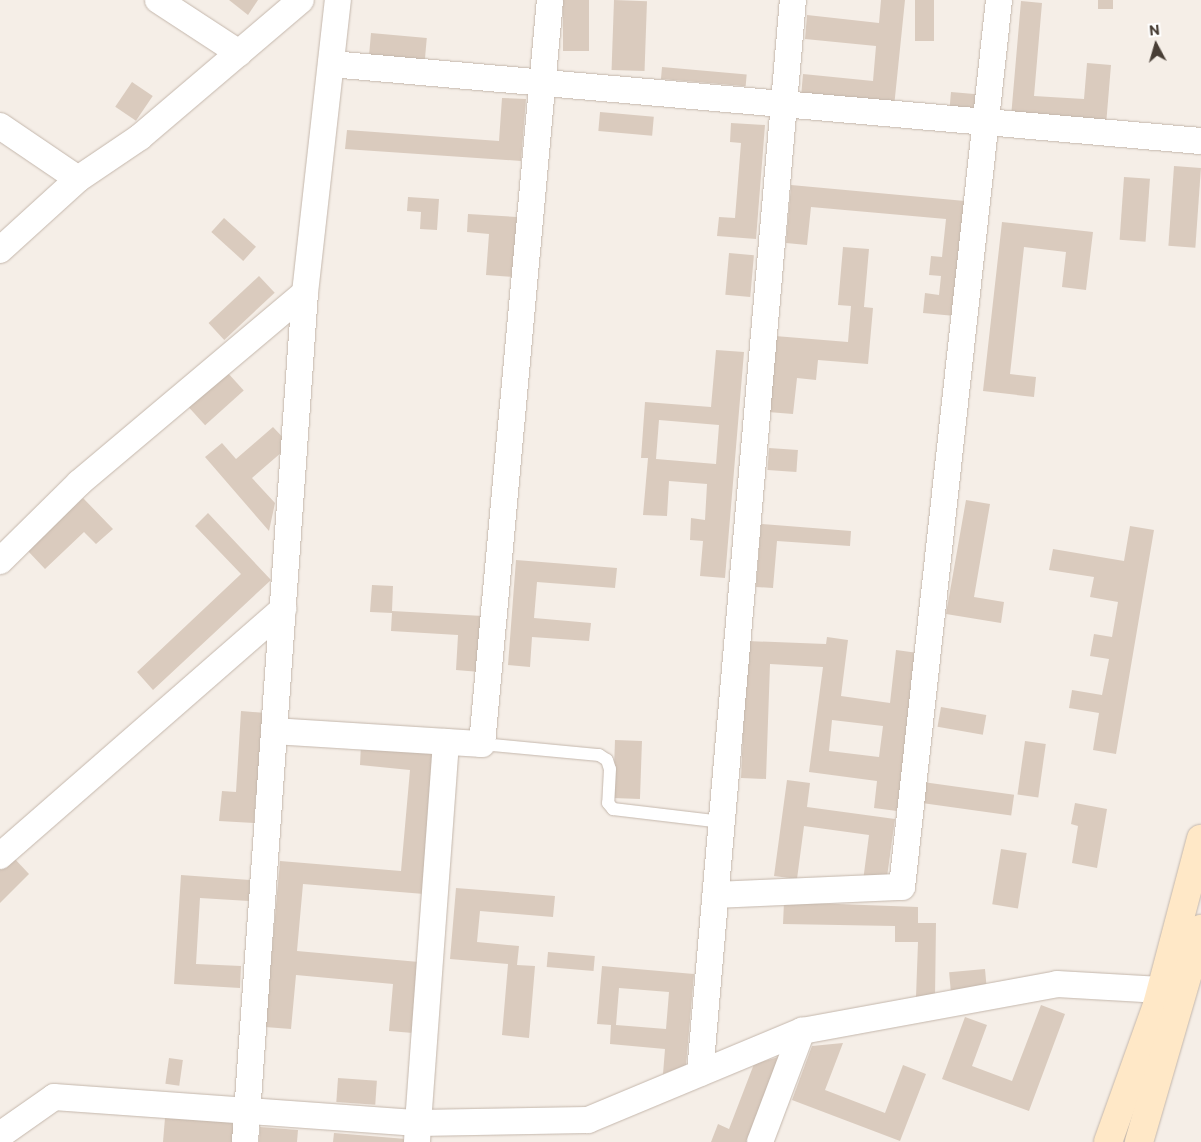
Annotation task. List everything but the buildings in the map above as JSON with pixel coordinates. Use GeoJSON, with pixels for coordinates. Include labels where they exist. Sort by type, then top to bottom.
{"type":"FeatureCollection","features":[{"type":"Feature","properties":{"kind":"main road"},"geometry":{"type":"LineString","coordinates":[[1108,1142],[1162,990],[1201,839]]}},
{"type":"Feature","properties":{"kind":"main road"},"geometry":{"type":"LineString","coordinates":[[1139,1142],[1200,933]]}},
{"type":"Feature","properties":{"kind":"street"},"geometry":{"type":"LineString","coordinates":[[158,0],[239,53]]}},
{"type":"Feature","properties":{"kind":"street"},"geometry":{"type":"LineString","coordinates":[[5,240],[78,179],[140,137],[301,0]]}},
{"type":"Feature","properties":{"kind":"street"},"geometry":{"type":"LineString","coordinates":[[245,1142],[305,293],[338,0]]}},
{"type":"Feature","properties":{"kind":"street"},"geometry":{"type":"LineString","coordinates":[[274,731],[482,744],[550,0]]}},
{"type":"Feature","properties":{"kind":"street"},"geometry":{"type":"LineString","coordinates":[[700,1073],[786,104],[793,0]]}},
{"type":"Feature","properties":{"kind":"street"},"geometry":{"type":"LineString","coordinates":[[716,895],[902,887],[989,122],[999,0]]}},
{"type":"Feature","properties":{"kind":"street"},"geometry":{"type":"LineString","coordinates":[[331,64],[1201,141]]}},
{"type":"Feature","properties":{"kind":"street"},"geometry":{"type":"LineString","coordinates":[[0,126],[78,179]]}},
{"type":"Feature","properties":{"kind":"street"},"geometry":{"type":"LineString","coordinates":[[0,561],[79,483],[305,293]]}},
{"type":"Feature","properties":{"kind":"street"},"geometry":{"type":"LineString","coordinates":[[0,856],[283,609]]}},
{"type":"Feature","properties":{"kind":"street"},"geometry":{"type":"LineString","coordinates":[[417,1132],[446,742]]}},
{"type":"Feature","properties":{"kind":"street"},"geometry":{"type":"LineString","coordinates":[[0,1135],[54,1097],[247,1110],[417,1132],[588,1120],[802,1031],[1057,984],[1162,990]]}},
{"type":"Feature","properties":{"kind":"street"},"geometry":{"type":"LineString","coordinates":[[760,1142],[802,1031]]}},
{"type":"Feature","properties":{"kind":"lane"},"geometry":{"type":"LineString","coordinates":[[482,744],[599,755],[607,760],[610,769],[608,803],[613,809],[722,822]]}}]}
